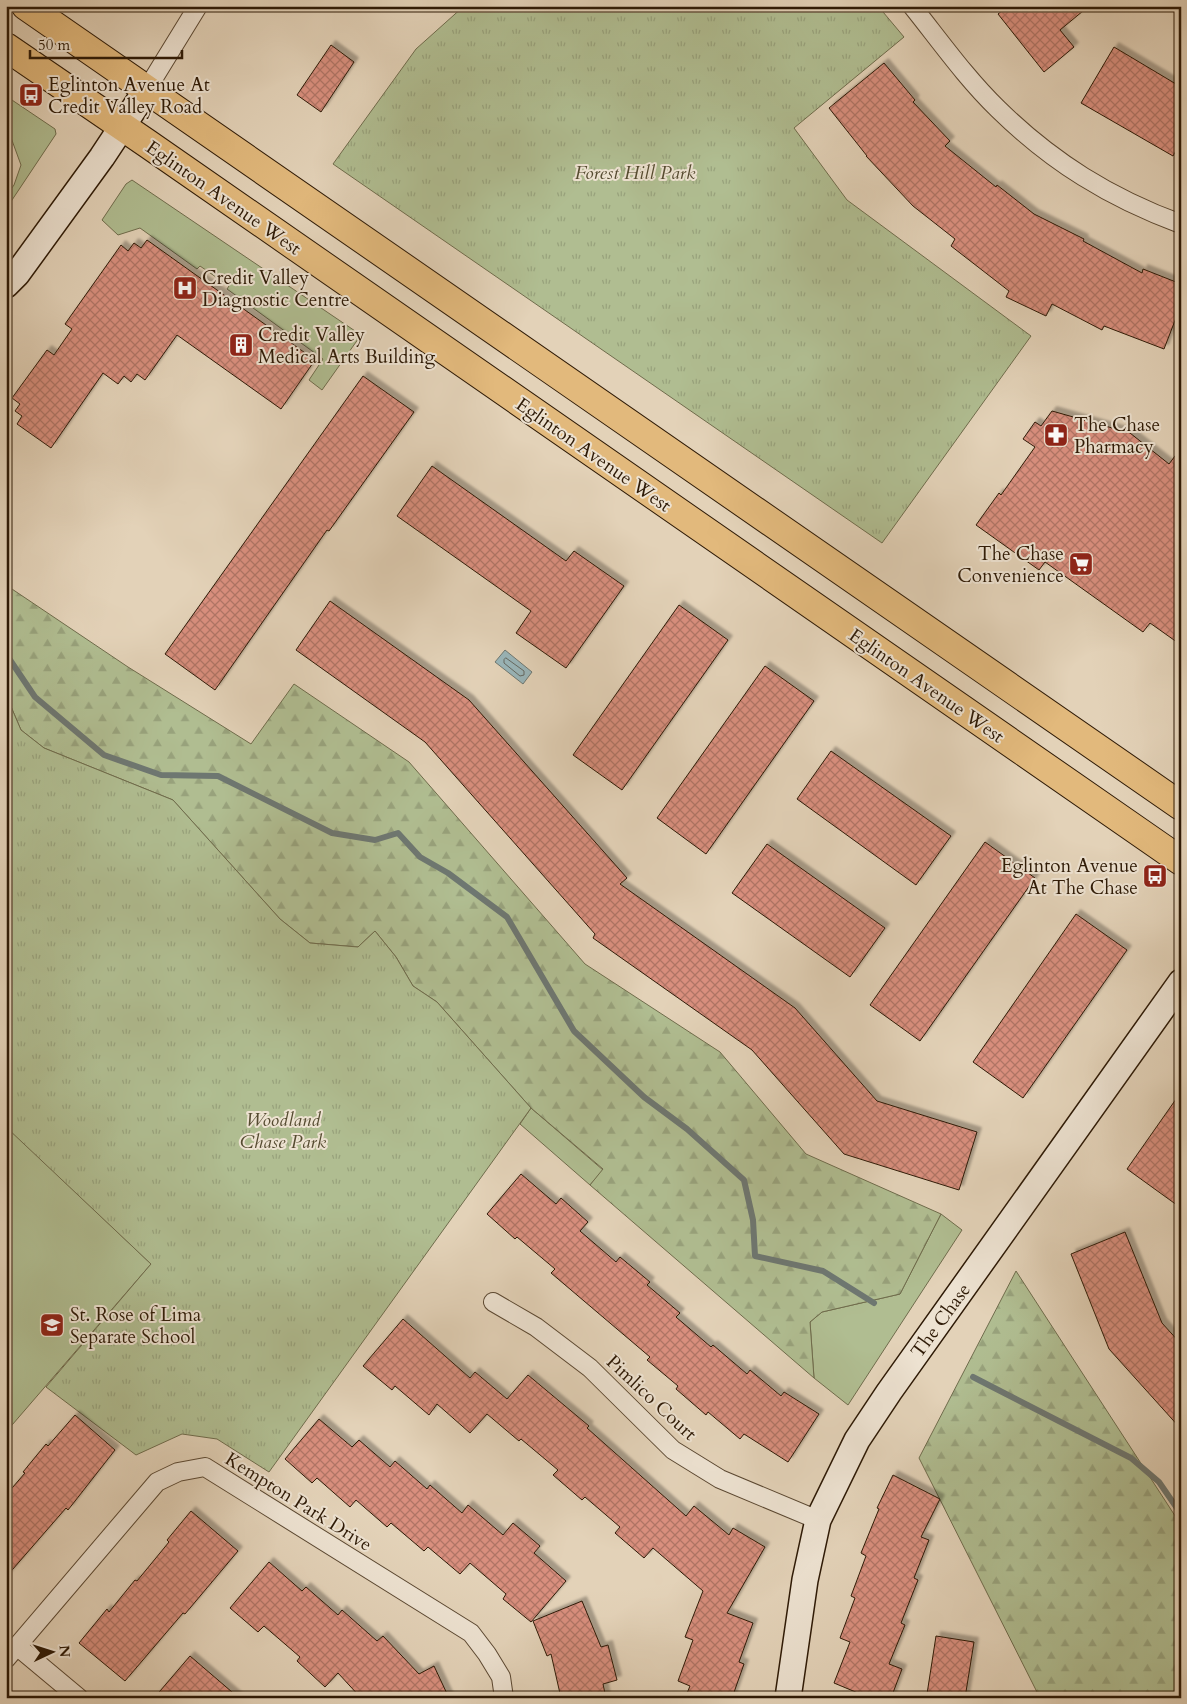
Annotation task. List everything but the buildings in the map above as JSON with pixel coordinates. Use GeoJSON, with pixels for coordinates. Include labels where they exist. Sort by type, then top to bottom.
{"type":"FeatureCollection","features":[{"type":"Feature","properties":{"kind":"main road"},"geometry":{"type":"LineString","coordinates":[[26,6],[1181,806]]}},
{"type":"Feature","properties":{"kind":"main road","name":"Eglinton Avenue West"},"geometry":{"type":"LineString","coordinates":[[6,47],[1181,861]]}},
{"type":"Feature","properties":{"kind":"street"},"geometry":{"type":"LineString","coordinates":[[6,285],[102,157],[198,6]]}},
{"type":"Feature","properties":{"kind":"street"},"geometry":{"type":"LineString","coordinates":[[913,7],[970,79],[1025,134],[1076,173],[1106,191],[1145,211],[1181,224]]}},
{"type":"Feature","properties":{"kind":"street","name":"The Chase"},"geometry":{"type":"LineString","coordinates":[[788,1698],[805,1580],[818,1520],[857,1440],[889,1392],[1181,982]]}},
{"type":"Feature","properties":{"kind":"street","name":"Pimlico Court"},"geometry":{"type":"LineString","coordinates":[[492,1302],[536,1327],[590,1368],[674,1450],[720,1478],[818,1520]]}},
{"type":"Feature","properties":{"kind":"street","name":"Kempton Park Drive"},"geometry":{"type":"LineString","coordinates":[[12,1653],[157,1482],[178,1472],[205,1467],[471,1633],[487,1654],[501,1678],[504,1698]]}},
{"type":"Feature","properties":{"kind":"street"},"geometry":{"type":"LineString","coordinates":[[12,1653],[80,1698]]}},
{"type":"Feature","properties":{"kind":"green space","name":"Forest Hill Park"},"geometry":{"type":"Polygon","coordinates":[[[464,6],[878,6],[904,37],[794,128],[847,200],[1031,336],[882,543],[333,164],[416,49],[464,6]]]}},
{"type":"Feature","properties":{"kind":"green space"},"geometry":{"type":"Polygon","coordinates":[[[6,96],[55,129],[56,134],[6,209],[6,196],[14,185],[21,165],[6,124],[6,96]]]}},
{"type":"Feature","properties":{"kind":"green space"},"geometry":{"type":"Polygon","coordinates":[[[132,180],[361,335],[322,390],[309,380],[323,359],[227,289],[229,286],[200,266],[197,269],[140,228],[118,235],[102,220],[126,184],[132,180]]]}},
{"type":"Feature","properties":{"kind":"green space"},"geometry":{"type":"Polygon","coordinates":[[[6,585],[128,667],[251,744],[294,684],[409,762],[585,964],[720,1052],[806,1154],[941,1214],[900,1294],[822,1312],[810,1322],[814,1378],[590,1185],[603,1169],[531,1108],[437,1002],[413,986],[396,957],[375,931],[358,947],[310,943],[280,919],[173,800],[44,748],[21,730],[6,695],[6,585]]]}},
{"type":"Feature","properties":{"kind":"green space","name":"Woodland Chase Park"},"geometry":{"type":"Polygon","coordinates":[[[6,695],[21,730],[44,748],[173,800],[280,919],[310,943],[358,947],[375,931],[396,957],[413,986],[437,1002],[531,1108],[269,1472],[217,1439],[182,1434],[136,1455],[46,1387],[151,1264],[6,1127],[6,695]]]}},
{"type":"Feature","properties":{"kind":"green space"},"geometry":{"type":"Polygon","coordinates":[[[531,1108],[603,1170],[590,1185],[520,1124],[531,1108]]]}},
{"type":"Feature","properties":{"kind":"green space","name":"St. Rose of Lima Separate School"},"geometry":{"type":"Polygon","coordinates":[[[12,1132],[151,1264],[6,1432],[6,1139],[12,1132]]]}},
{"type":"Feature","properties":{"kind":"green space"},"geometry":{"type":"Polygon","coordinates":[[[941,1214],[962,1230],[848,1405],[814,1378],[810,1322],[822,1312],[900,1294],[941,1214]]]}},
{"type":"Feature","properties":{"kind":"green space"},"geometry":{"type":"Polygon","coordinates":[[[1016,1271],[1181,1525],[1181,1698],[1040,1698],[919,1458],[1016,1271]]]}},
{"type":"Feature","properties":{"kind":"water"},"geometry":{"type":"Polygon","coordinates":[[[505,650],[532,672],[523,684],[495,662],[505,650]]]}},
{"type":"Feature","properties":{"kind":"waterway"},"geometry":{"type":"LineString","coordinates":[[6,654],[35,697],[104,755],[161,775],[218,776],[332,833],[375,840],[398,833],[420,857],[448,873],[507,917],[574,1031],[644,1097],[687,1129],[744,1180],[753,1220],[755,1256],[823,1271],[874,1303]]}},
{"type":"Feature","properties":{"kind":"waterway"},"geometry":{"type":"LineString","coordinates":[[973,1377],[1131,1458],[1159,1482],[1181,1514]]}},
{"type":"Feature","properties":{"kind":"place","name":"Eglinton Avenue At Credit Valley Road"},"geometry":{"type":"Point","coordinates":[31,95]}},
{"type":"Feature","properties":{"kind":"place","name":"Credit Valley Diagnostic Centre"},"geometry":{"type":"Point","coordinates":[185,288]}},
{"type":"Feature","properties":{"kind":"place","name":"Credit Valley Medical Arts Building"},"geometry":{"type":"Point","coordinates":[241,345]}},
{"type":"Feature","properties":{"kind":"place","name":"The Chase Pharmacy"},"geometry":{"type":"Point","coordinates":[1056,435]}},
{"type":"Feature","properties":{"kind":"place","name":"The Chase Convenience"},"geometry":{"type":"Point","coordinates":[1081,564]}},
{"type":"Feature","properties":{"kind":"place","name":"Eglinton Avenue At The Chase"},"geometry":{"type":"Point","coordinates":[1155,876]}},
{"type":"Feature","properties":{"kind":"place","name":"St. Rose of Lima Separate School"},"geometry":{"type":"Point","coordinates":[52,1325]}}]}
